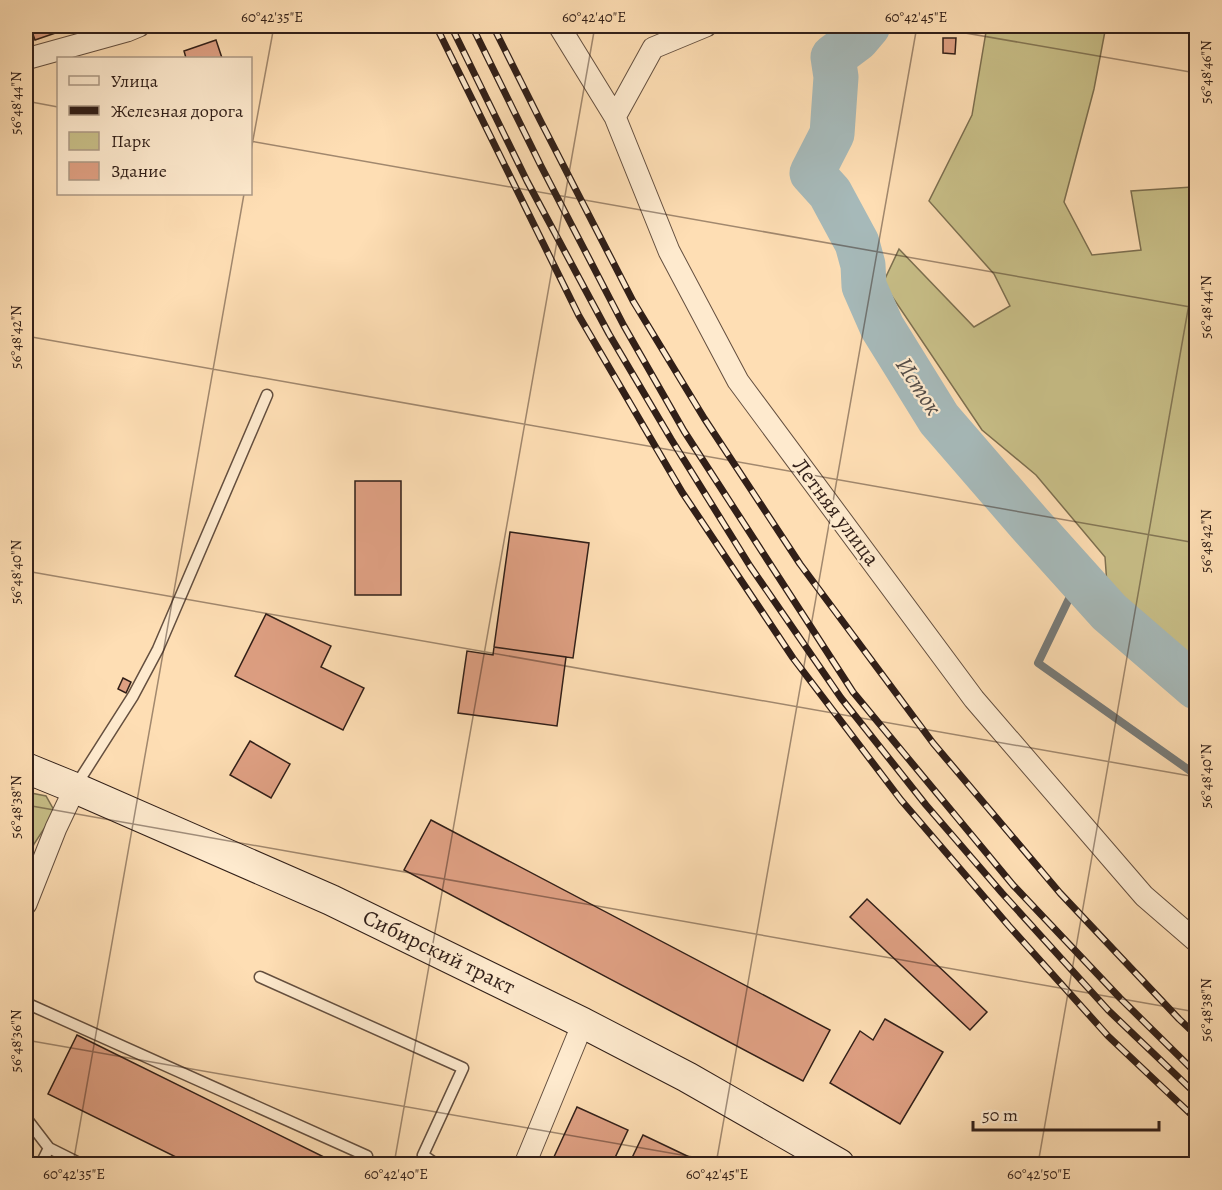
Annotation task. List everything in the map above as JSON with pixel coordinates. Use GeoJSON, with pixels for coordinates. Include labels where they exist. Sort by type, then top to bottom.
{"type":"FeatureCollection","features":[{"type":"Feature","properties":{"kind":"main road","name":"Сибирский тракт"},"geometry":{"type":"LineString","coordinates":[[26,768],[331,900],[583,1023],[687,1077],[839,1164]]}},
{"type":"Feature","properties":{"kind":"street"},"geometry":{"type":"LineString","coordinates":[[26,58],[139,26]]}},
{"type":"Feature","properties":{"kind":"street","name":"Летняя улица"},"geometry":{"type":"LineString","coordinates":[[559,26],[615,117],[669,250],[738,381],[975,699],[1144,896],[1197,941]]}},
{"type":"Feature","properties":{"kind":"street"},"geometry":{"type":"LineString","coordinates":[[615,117],[653,48],[658,26]]}},
{"type":"Feature","properties":{"kind":"street"},"geometry":{"type":"LineString","coordinates":[[653,48],[706,26]]}},
{"type":"Feature","properties":{"kind":"street"},"geometry":{"type":"LineString","coordinates":[[26,904],[56,828],[75,788]]}},
{"type":"Feature","properties":{"kind":"street"},"geometry":{"type":"LineString","coordinates":[[525,1164],[583,1023]]}},
{"type":"Feature","properties":{"kind":"lane"},"geometry":{"type":"LineString","coordinates":[[75,788],[133,696],[158,649],[267,395]]}},
{"type":"Feature","properties":{"kind":"lane"},"geometry":{"type":"LineString","coordinates":[[260,977],[463,1068],[423,1155],[436,1164]]}},
{"type":"Feature","properties":{"kind":"lane"},"geometry":{"type":"LineString","coordinates":[[26,1003],[367,1156]]}},
{"type":"Feature","properties":{"kind":"lane"},"geometry":{"type":"LineString","coordinates":[[26,1118],[50,1148],[81,1164]]}},
{"type":"Feature","properties":{"kind":"lane"},"geometry":{"type":"LineString","coordinates":[[41,1164],[50,1148]]}},
{"type":"Feature","properties":{"kind":"green space"},"geometry":{"type":"Polygon","coordinates":[[[987,26],[1106,26],[1094,89],[1064,202],[1092,255],[1141,250],[1131,191],[1192,187],[1196,207],[1196,687],[1109,612],[1105,557],[1036,475],[982,430],[883,283],[899,249],[974,327],[1010,306],[994,274],[929,201],[972,115],[987,26]]]}},
{"type":"Feature","properties":{"kind":"green space"},"geometry":{"type":"Polygon","coordinates":[[[26,792],[46,796],[55,812],[34,844],[26,864],[26,792]]]}},
{"type":"Feature","properties":{"kind":"building"},"geometry":{"type":"Polygon","coordinates":[[[30,26],[69,26],[70,28],[35,40],[30,26]]]}},
{"type":"Feature","properties":{"kind":"building"},"geometry":{"type":"Polygon","coordinates":[[[943,38],[956,38],[955,54],[943,53],[943,38]]]}},
{"type":"Feature","properties":{"kind":"building"},"geometry":{"type":"Polygon","coordinates":[[[216,40],[222,57],[186,57],[184,51],[216,40]]]}},
{"type":"Feature","properties":{"kind":"building"},"geometry":{"type":"Polygon","coordinates":[[[355,481],[401,481],[401,595],[355,595],[355,481]]]}},
{"type":"Feature","properties":{"kind":"building"},"geometry":{"type":"Polygon","coordinates":[[[510,532],[589,543],[573,658],[494,647],[510,532]]]}},
{"type":"Feature","properties":{"kind":"building"},"geometry":{"type":"Polygon","coordinates":[[[266,614],[331,646],[321,667],[364,688],[343,730],[235,676],[266,614]]]}},
{"type":"Feature","properties":{"kind":"building"},"geometry":{"type":"Polygon","coordinates":[[[494,647],[566,657],[557,726],[458,713],[467,651],[493,655],[494,647]]]}},
{"type":"Feature","properties":{"kind":"building"},"geometry":{"type":"Polygon","coordinates":[[[123,678],[131,682],[126,693],[118,689],[123,678]]]}},
{"type":"Feature","properties":{"kind":"building"},"geometry":{"type":"Polygon","coordinates":[[[250,741],[290,764],[271,798],[230,775],[250,741]]]}},
{"type":"Feature","properties":{"kind":"building"},"geometry":{"type":"Polygon","coordinates":[[[431,820],[830,1030],[803,1081],[404,870],[431,820]]]}},
{"type":"Feature","properties":{"kind":"building"},"geometry":{"type":"Polygon","coordinates":[[[867,899],[987,1012],[970,1030],[850,917],[867,899]]]}},
{"type":"Feature","properties":{"kind":"building"},"geometry":{"type":"Polygon","coordinates":[[[885,1019],[943,1052],[900,1124],[830,1083],[860,1031],[873,1040],[885,1019]]]}},
{"type":"Feature","properties":{"kind":"building"},"geometry":{"type":"Polygon","coordinates":[[[77,1035],[338,1164],[190,1164],[48,1094],[77,1035]]]}},
{"type":"Feature","properties":{"kind":"building"},"geometry":{"type":"Polygon","coordinates":[[[577,1107],[628,1130],[612,1164],[566,1164],[553,1159],[577,1107]]]}},
{"type":"Feature","properties":{"kind":"building"},"geometry":{"type":"Polygon","coordinates":[[[643,1135],[704,1164],[629,1164],[643,1135]]]}},
{"type":"Feature","properties":{"kind":"waterway","name":"Исток"},"geometry":{"type":"LineString","coordinates":[[868,26],[857,39],[833,57],[836,77],[832,134],[812,173],[830,193],[857,243],[863,265],[864,286],[882,327],[939,419],[1029,523],[1109,612],[1196,687]]}},
{"type":"Feature","properties":{"kind":"waterway"},"geometry":{"type":"LineString","coordinates":[[1079,578],[1038,663],[1196,775]]}},
{"type":"Feature","properties":{"kind":"railway"},"geometry":{"type":"LineString","coordinates":[[436,26],[579,316],[682,492],[793,658],[901,800],[1009,926],[1108,1036],[1196,1119]]}},
{"type":"Feature","properties":{"kind":"railway"},"geometry":{"type":"LineString","coordinates":[[451,26],[527,181],[609,334],[750,566],[841,698],[926,805],[1002,893],[1108,1010],[1196,1094]]}},
{"type":"Feature","properties":{"kind":"railway"},"geometry":{"type":"LineString","coordinates":[[472,26],[624,326],[684,431],[853,692],[1013,885],[1120,998],[1196,1073]]}},
{"type":"Feature","properties":{"kind":"railway"},"geometry":{"type":"LineString","coordinates":[[493,26],[633,301],[704,418],[800,564],[933,743],[1060,893],[1196,1035]]}}]}
